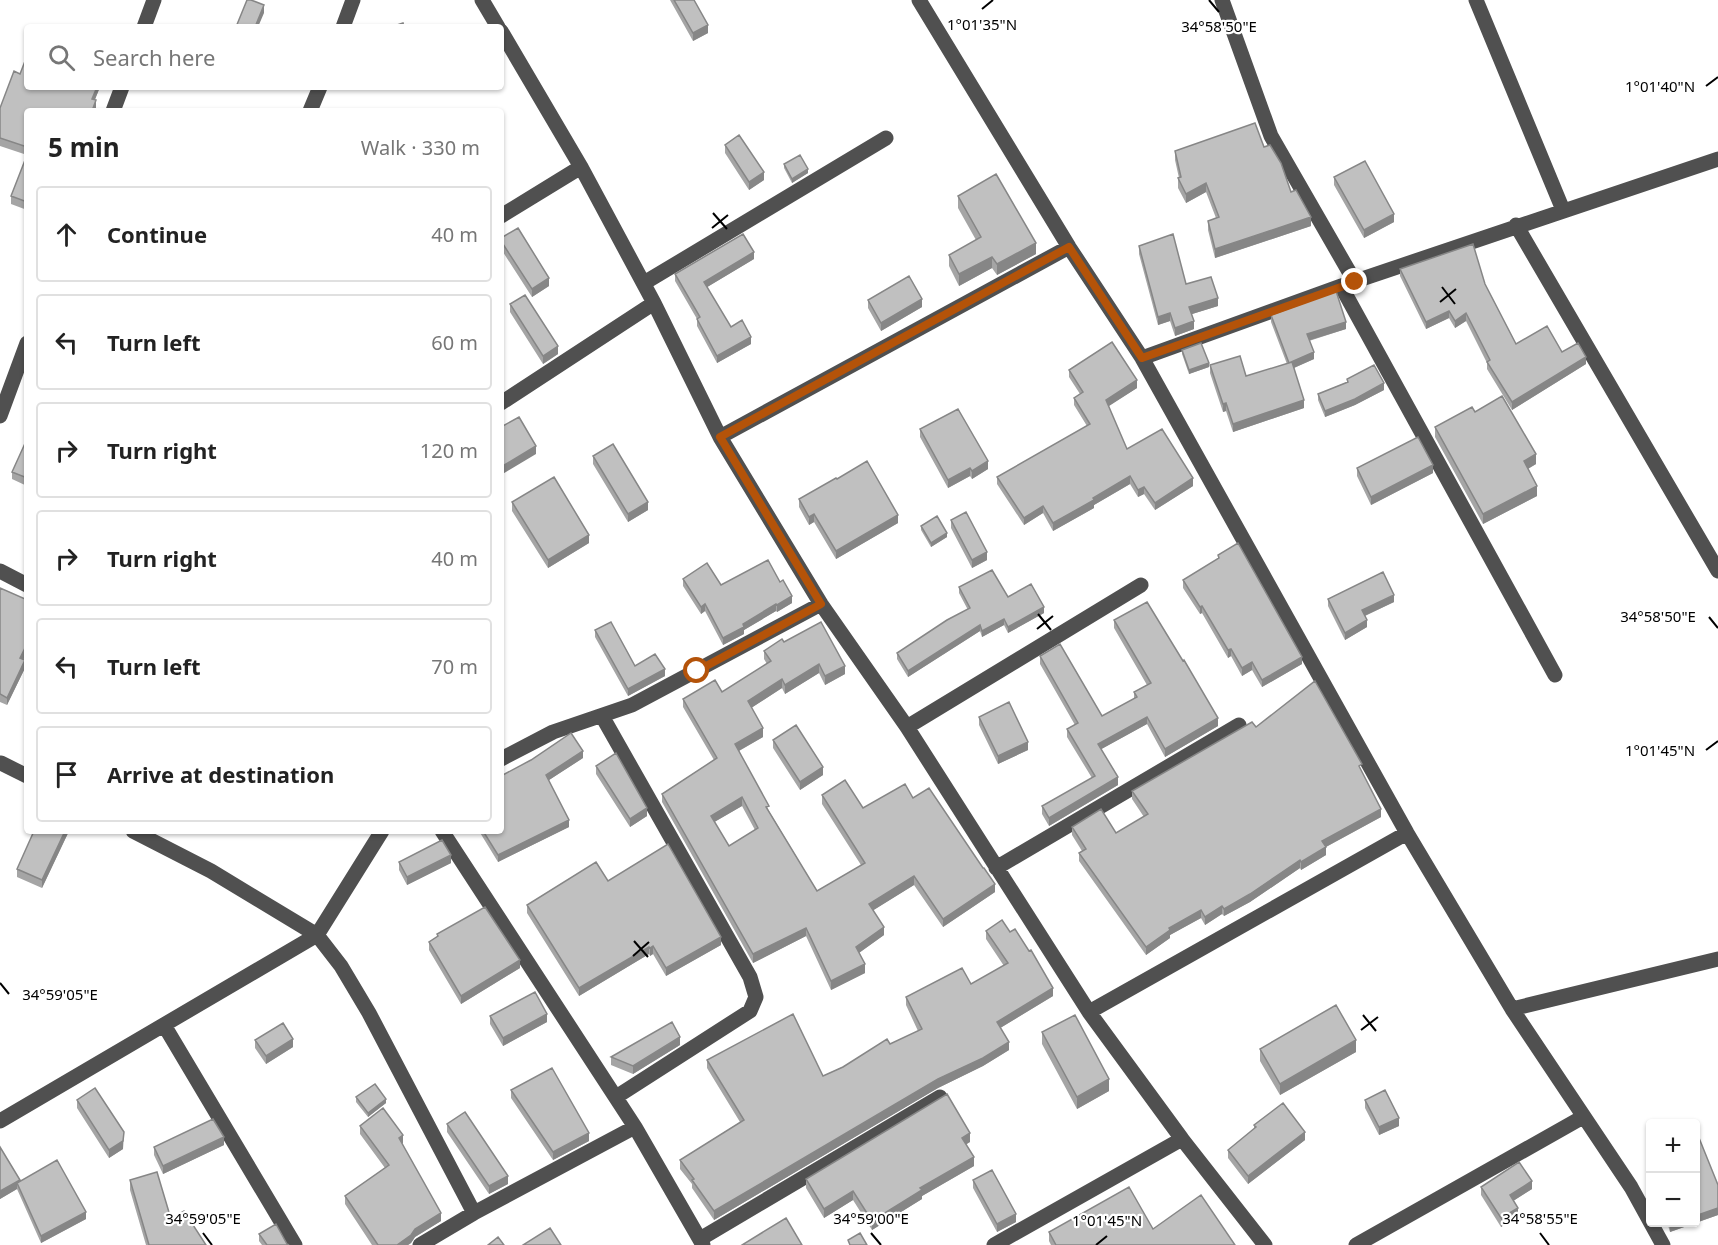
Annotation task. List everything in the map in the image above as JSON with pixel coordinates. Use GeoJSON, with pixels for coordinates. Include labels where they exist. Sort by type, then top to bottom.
{"type":"FeatureCollection","features":[{"type":"Feature","properties":{"kind":"street"},"geometry":{"type":"LineString","coordinates":[[145,24],[154,0]]}},
{"type":"Feature","properties":{"kind":"street"},"geometry":{"type":"LineString","coordinates":[[344,24],[354,0]]}},
{"type":"Feature","properties":{"kind":"street"},"geometry":{"type":"LineString","coordinates":[[482,0],[496,24]]}},
{"type":"Feature","properties":{"kind":"street"},"geometry":{"type":"LineString","coordinates":[[919,0],[1069,247],[1142,358],[1407,833],[1512,1009],[1631,1187],[1663,1245]]}},
{"type":"Feature","properties":{"kind":"street"},"geometry":{"type":"LineString","coordinates":[[1222,0],[1271,136],[1555,675]]}},
{"type":"Feature","properties":{"kind":"street"},"geometry":{"type":"LineString","coordinates":[[1476,0],[1563,210]]}},
{"type":"Feature","properties":{"kind":"street"},"geometry":{"type":"LineString","coordinates":[[504,37],[581,167],[644,283],[720,437],[821,604],[907,727],[1089,1012],[1182,1139],[1265,1245]]}},
{"type":"Feature","properties":{"kind":"street"},"geometry":{"type":"LineString","coordinates":[[114,108],[121,90]]}},
{"type":"Feature","properties":{"kind":"street"},"geometry":{"type":"LineString","coordinates":[[311,108],[319,90]]}},
{"type":"Feature","properties":{"kind":"street"},"geometry":{"type":"LineString","coordinates":[[644,283],[886,138]]}},
{"type":"Feature","properties":{"kind":"street"},"geometry":{"type":"LineString","coordinates":[[1142,358],[1516,225],[1718,159]]}},
{"type":"Feature","properties":{"kind":"street"},"geometry":{"type":"LineString","coordinates":[[504,214],[581,167]]}},
{"type":"Feature","properties":{"kind":"street"},"geometry":{"type":"LineString","coordinates":[[1516,225],[1718,571]]}},
{"type":"Feature","properties":{"kind":"street"},"geometry":{"type":"LineString","coordinates":[[720,437],[1069,247]]}},
{"type":"Feature","properties":{"kind":"street"},"geometry":{"type":"LineString","coordinates":[[504,401],[654,303]]}},
{"type":"Feature","properties":{"kind":"street"},"geometry":{"type":"LineString","coordinates":[[0,416],[24,351]]}},
{"type":"Feature","properties":{"kind":"street"},"geometry":{"type":"LineString","coordinates":[[0,571],[24,583]]}},
{"type":"Feature","properties":{"kind":"street"},"geometry":{"type":"LineString","coordinates":[[907,727],[1141,585]]}},
{"type":"Feature","properties":{"kind":"street"},"geometry":{"type":"LineString","coordinates":[[504,757],[553,732],[632,705],[821,604]]}},
{"type":"Feature","properties":{"kind":"street"},"geometry":{"type":"LineString","coordinates":[[602,716],[750,977],[756,997],[750,1011],[616,1097]]}},
{"type":"Feature","properties":{"kind":"street"},"geometry":{"type":"LineString","coordinates":[[996,868],[1239,725]]}},
{"type":"Feature","properties":{"kind":"street"},"geometry":{"type":"LineString","coordinates":[[1,763],[24,774]]}},
{"type":"Feature","properties":{"kind":"street"},"geometry":{"type":"LineString","coordinates":[[1089,1012],[1407,833]]}},
{"type":"Feature","properties":{"kind":"street"},"geometry":{"type":"LineString","coordinates":[[139,834],[211,871],[317,935],[341,966],[369,1013],[474,1213]]}},
{"type":"Feature","properties":{"kind":"street"},"geometry":{"type":"LineString","coordinates":[[0,1121],[317,935],[380,834]]}},
{"type":"Feature","properties":{"kind":"street"},"geometry":{"type":"LineString","coordinates":[[444,834],[635,1127],[702,1242],[940,1097]]}},
{"type":"Feature","properties":{"kind":"street"},"geometry":{"type":"LineString","coordinates":[[1512,1009],[1718,959]]}},
{"type":"Feature","properties":{"kind":"street"},"geometry":{"type":"LineString","coordinates":[[164,1024],[295,1245]]}},
{"type":"Feature","properties":{"kind":"street"},"geometry":{"type":"LineString","coordinates":[[1356,1245],[1583,1117]]}},
{"type":"Feature","properties":{"kind":"street"},"geometry":{"type":"LineString","coordinates":[[420,1245],[474,1213],[635,1127]]}},
{"type":"Feature","properties":{"kind":"street"},"geometry":{"type":"LineString","coordinates":[[994,1245],[1182,1139]]}},
{"type":"Feature","properties":{"kind":"building"},"geometry":{"type":"Polygon","coordinates":[[[247,0],[264,5],[256,24],[237,24],[247,0]]]}},
{"type":"Feature","properties":{"kind":"building"},"geometry":{"type":"Polygon","coordinates":[[[674,0],[694,0],[708,25],[693,33],[674,0]]]}},
{"type":"Feature","properties":{"kind":"building"},"geometry":{"type":"Polygon","coordinates":[[[24,64],[24,90],[96,90],[92,99],[96,100],[93,108],[24,108],[24,146],[0,138],[0,108],[14,71],[20,74],[24,64]]]}},
{"type":"Feature","properties":{"kind":"building"},"geometry":{"type":"Polygon","coordinates":[[[1255,123],[1264,147],[1270,145],[1281,163],[1291,192],[1296,190],[1311,217],[1215,249],[1208,221],[1219,217],[1206,183],[1186,194],[1178,178],[1181,177],[1175,151],[1255,123]]]}},
{"type":"Feature","properties":{"kind":"building"},"geometry":{"type":"Polygon","coordinates":[[[739,135],[764,172],[749,182],[725,145],[739,135]]]}},
{"type":"Feature","properties":{"kind":"building"},"geometry":{"type":"Polygon","coordinates":[[[800,155],[808,169],[792,179],[784,164],[800,155]]]}},
{"type":"Feature","properties":{"kind":"building"},"geometry":{"type":"Polygon","coordinates":[[[1365,161],[1394,214],[1364,230],[1334,177],[1365,161]]]}},
{"type":"Feature","properties":{"kind":"building"},"geometry":{"type":"Polygon","coordinates":[[[24,163],[24,201],[11,196],[24,163]]]}},
{"type":"Feature","properties":{"kind":"building"},"geometry":{"type":"Polygon","coordinates":[[[996,174],[1036,243],[997,264],[992,257],[959,274],[949,255],[981,237],[958,196],[996,174]]]}},
{"type":"Feature","properties":{"kind":"building"},"geometry":{"type":"Polygon","coordinates":[[[518,228],[549,278],[532,289],[504,246],[504,236],[518,228]]]}},
{"type":"Feature","properties":{"kind":"building"},"geometry":{"type":"Polygon","coordinates":[[[743,234],[754,252],[704,282],[731,327],[742,320],[751,337],[717,356],[697,319],[700,317],[675,274],[743,234]]]}},
{"type":"Feature","properties":{"kind":"building"},"geometry":{"type":"Polygon","coordinates":[[[1173,234],[1186,284],[1211,277],[1218,298],[1189,307],[1194,321],[1175,328],[1170,313],[1158,317],[1139,246],[1173,234]]]}},
{"type":"Feature","properties":{"kind":"building"},"geometry":{"type":"Polygon","coordinates":[[[1473,244],[1485,284],[1516,344],[1547,326],[1562,352],[1578,343],[1586,357],[1512,402],[1487,362],[1490,360],[1466,313],[1455,321],[1449,311],[1426,322],[1400,269],[1473,244]]]}},
{"type":"Feature","properties":{"kind":"building"},"geometry":{"type":"Polygon","coordinates":[[[909,276],[922,299],[881,323],[868,300],[909,276]]]}},
{"type":"Feature","properties":{"kind":"building"},"geometry":{"type":"Polygon","coordinates":[[[1336,291],[1346,322],[1307,334],[1314,352],[1289,363],[1271,315],[1336,291]]]}},
{"type":"Feature","properties":{"kind":"building"},"geometry":{"type":"Polygon","coordinates":[[[525,295],[558,346],[543,356],[510,304],[525,295]]]}},
{"type":"Feature","properties":{"kind":"building"},"geometry":{"type":"Polygon","coordinates":[[[1112,342],[1137,380],[1106,400],[1127,449],[1162,429],[1193,478],[1155,503],[1144,487],[1138,490],[1130,476],[1053,523],[1043,506],[1024,518],[997,477],[1090,424],[1074,398],[1083,392],[1069,370],[1112,342]]]}},
{"type":"Feature","properties":{"kind":"building"},"geometry":{"type":"Polygon","coordinates":[[[1201,343],[1209,363],[1189,370],[1182,350],[1201,343]]]}},
{"type":"Feature","properties":{"kind":"building"},"geometry":{"type":"Polygon","coordinates":[[[1240,356],[1246,376],[1292,362],[1304,400],[1233,424],[1226,403],[1223,404],[1210,365],[1240,356]]]}},
{"type":"Feature","properties":{"kind":"building"},"geometry":{"type":"Polygon","coordinates":[[[1374,365],[1384,383],[1355,399],[1325,411],[1318,394],[1348,382],[1347,379],[1374,365]]]}},
{"type":"Feature","properties":{"kind":"building"},"geometry":{"type":"Polygon","coordinates":[[[1502,396],[1536,454],[1524,461],[1537,486],[1483,514],[1435,427],[1472,407],[1475,412],[1502,396]]]}},
{"type":"Feature","properties":{"kind":"building"},"geometry":{"type":"Polygon","coordinates":[[[958,409],[988,461],[972,471],[970,468],[948,480],[920,429],[958,409]]]}},
{"type":"Feature","properties":{"kind":"building"},"geometry":{"type":"Polygon","coordinates":[[[519,417],[536,446],[504,465],[504,425],[519,417]]]}},
{"type":"Feature","properties":{"kind":"building"},"geometry":{"type":"Polygon","coordinates":[[[1418,437],[1433,465],[1371,497],[1357,468],[1418,437]]]}},
{"type":"Feature","properties":{"kind":"building"},"geometry":{"type":"Polygon","coordinates":[[[613,444],[648,502],[628,514],[593,456],[613,444]]]}},
{"type":"Feature","properties":{"kind":"building"},"geometry":{"type":"Polygon","coordinates":[[[24,446],[24,477],[12,472],[24,446]]]}},
{"type":"Feature","properties":{"kind":"building"},"geometry":{"type":"Polygon","coordinates":[[[867,461],[898,515],[836,551],[814,514],[809,517],[799,499],[867,461]]]}},
{"type":"Feature","properties":{"kind":"building"},"geometry":{"type":"Polygon","coordinates":[[[554,477],[589,535],[548,560],[512,502],[554,477]]]}},
{"type":"Feature","properties":{"kind":"building"},"geometry":{"type":"Polygon","coordinates":[[[966,512],[987,552],[972,560],[951,520],[966,512]]]}},
{"type":"Feature","properties":{"kind":"building"},"geometry":{"type":"Polygon","coordinates":[[[937,516],[947,533],[931,543],[921,526],[937,516]]]}},
{"type":"Feature","properties":{"kind":"building"},"geometry":{"type":"Polygon","coordinates":[[[1238,543],[1302,657],[1262,680],[1252,662],[1242,668],[1183,580],[1219,558],[1218,555],[1238,543]]]}},
{"type":"Feature","properties":{"kind":"building"},"geometry":{"type":"Polygon","coordinates":[[[768,560],[780,582],[783,580],[792,596],[723,638],[705,604],[701,607],[683,579],[707,563],[721,585],[768,560]]]}},
{"type":"Feature","properties":{"kind":"building"},"geometry":{"type":"Polygon","coordinates":[[[992,570],[1008,597],[1031,584],[1044,607],[1008,627],[1004,619],[982,631],[980,625],[908,671],[897,653],[947,620],[970,608],[959,587],[992,570]]]}},
{"type":"Feature","properties":{"kind":"building"},"geometry":{"type":"Polygon","coordinates":[[[1383,572],[1394,595],[1362,610],[1367,620],[1345,633],[1328,599],[1383,572]]]}},
{"type":"Feature","properties":{"kind":"building"},"geometry":{"type":"Polygon","coordinates":[[[0,588],[24,599],[24,650],[20,658],[24,662],[7,698],[0,694],[0,588]]]}},
{"type":"Feature","properties":{"kind":"building"},"geometry":{"type":"Polygon","coordinates":[[[1147,602],[1218,718],[1165,749],[1147,717],[1098,744],[1118,777],[1049,818],[1042,806],[1095,776],[1067,729],[1078,723],[1040,656],[1060,644],[1102,716],[1137,697],[1134,692],[1151,683],[1114,620],[1147,602]]]}},
{"type":"Feature","properties":{"kind":"building"},"geometry":{"type":"Polygon","coordinates":[[[611,622],[635,666],[655,654],[665,669],[628,689],[595,630],[611,622]]]}},
{"type":"Feature","properties":{"kind":"building"},"geometry":{"type":"Polygon","coordinates":[[[821,622],[845,666],[825,676],[819,664],[785,685],[782,679],[748,701],[763,728],[735,744],[769,806],[766,807],[817,891],[865,863],[822,795],[845,780],[863,808],[905,784],[913,798],[929,788],[995,884],[943,919],[914,876],[869,904],[884,927],[856,947],[865,964],[831,981],[806,928],[753,954],[662,794],[717,758],[683,699],[715,680],[722,692],[771,661],[764,651],[782,639],[784,642],[821,622]],[[742,797],[711,816],[729,846],[758,828],[742,797]]]}},
{"type":"Feature","properties":{"kind":"building"},"geometry":{"type":"Polygon","coordinates":[[[1315,681],[1362,764],[1359,766],[1381,809],[1322,841],[1326,847],[1301,862],[1300,860],[1250,894],[1224,909],[1222,906],[1205,917],[1201,910],[1169,928],[1170,930],[1146,947],[1079,853],[1086,849],[1072,827],[1101,809],[1116,833],[1148,814],[1132,791],[1252,722],[1256,727],[1315,681]]]}},
{"type":"Feature","properties":{"kind":"building"},"geometry":{"type":"Polygon","coordinates":[[[1009,702],[1028,742],[998,756],[979,717],[1009,702]]]}},
{"type":"Feature","properties":{"kind":"building"},"geometry":{"type":"Polygon","coordinates":[[[796,725],[823,767],[800,782],[773,740],[796,725]]]}},
{"type":"Feature","properties":{"kind":"building"},"geometry":{"type":"Polygon","coordinates":[[[571,733],[583,751],[546,775],[569,820],[498,855],[485,834],[504,834],[504,774],[531,760],[571,733]]]}},
{"type":"Feature","properties":{"kind":"building"},"geometry":{"type":"Polygon","coordinates":[[[616,753],[647,808],[630,819],[596,766],[616,753]]]}},
{"type":"Feature","properties":{"kind":"building"},"geometry":{"type":"Polygon","coordinates":[[[33,834],[64,834],[42,880],[17,869],[33,834]]]}},
{"type":"Feature","properties":{"kind":"building"},"geometry":{"type":"Polygon","coordinates":[[[442,840],[451,855],[407,877],[399,862],[442,840]]]}},
{"type":"Feature","properties":{"kind":"building"},"geometry":{"type":"Polygon","coordinates":[[[668,844],[721,937],[666,968],[653,946],[649,947],[579,988],[527,905],[596,862],[608,881],[668,844]]]}},
{"type":"Feature","properties":{"kind":"building"},"geometry":{"type":"Polygon","coordinates":[[[485,907],[520,960],[461,996],[429,942],[438,936],[437,934],[485,907]]]}},
{"type":"Feature","properties":{"kind":"building"},"geometry":{"type":"Polygon","coordinates":[[[1002,920],[1010,932],[1015,929],[1029,951],[1031,950],[1053,988],[997,1022],[1009,1042],[983,1058],[938,1079],[714,1211],[680,1160],[744,1120],[707,1060],[793,1014],[823,1076],[843,1067],[887,1039],[890,1044],[922,1029],[906,997],[962,968],[971,984],[1008,963],[986,931],[1002,920]]]}},
{"type":"Feature","properties":{"kind":"building"},"geometry":{"type":"Polygon","coordinates":[[[535,992],[547,1014],[503,1038],[490,1016],[535,992]]]}},
{"type":"Feature","properties":{"kind":"building"},"geometry":{"type":"Polygon","coordinates":[[[1336,1005],[1356,1040],[1280,1084],[1260,1049],[1336,1005]]]}},
{"type":"Feature","properties":{"kind":"building"},"geometry":{"type":"Polygon","coordinates":[[[1075,1015],[1109,1079],[1077,1097],[1042,1032],[1075,1015]]]}},
{"type":"Feature","properties":{"kind":"building"},"geometry":{"type":"Polygon","coordinates":[[[672,1022],[680,1037],[633,1066],[611,1057],[672,1022]]]}},
{"type":"Feature","properties":{"kind":"building"},"geometry":{"type":"Polygon","coordinates":[[[283,1023],[293,1039],[266,1056],[255,1040],[283,1023]]]}},
{"type":"Feature","properties":{"kind":"building"},"geometry":{"type":"Polygon","coordinates":[[[552,1068],[589,1133],[553,1152],[511,1090],[552,1068]]]}},
{"type":"Feature","properties":{"kind":"building"},"geometry":{"type":"Polygon","coordinates":[[[375,1084],[386,1099],[368,1113],[356,1097],[375,1084]]]}},
{"type":"Feature","properties":{"kind":"building"},"geometry":{"type":"Polygon","coordinates":[[[95,1088],[124,1132],[123,1141],[109,1150],[77,1100],[95,1088]]]}},
{"type":"Feature","properties":{"kind":"building"},"geometry":{"type":"Polygon","coordinates":[[[1385,1090],[1399,1118],[1379,1127],[1365,1100],[1385,1090]]]}},
{"type":"Feature","properties":{"kind":"building"},"geometry":{"type":"Polygon","coordinates":[[[947,1094],[970,1133],[962,1138],[974,1157],[920,1188],[922,1190],[872,1221],[853,1191],[824,1209],[806,1179],[947,1094]]]}},
{"type":"Feature","properties":{"kind":"building"},"geometry":{"type":"Polygon","coordinates":[[[1283,1103],[1305,1132],[1248,1176],[1228,1150],[1256,1127],[1254,1125],[1283,1103]]]}},
{"type":"Feature","properties":{"kind":"building"},"geometry":{"type":"Polygon","coordinates":[[[383,1108],[403,1135],[399,1138],[441,1213],[415,1229],[411,1235],[397,1245],[378,1245],[345,1196],[389,1165],[360,1126],[383,1108]]]}},
{"type":"Feature","properties":{"kind":"building"},"geometry":{"type":"Polygon","coordinates":[[[465,1112],[508,1176],[489,1186],[447,1124],[465,1112]]]}},
{"type":"Feature","properties":{"kind":"building"},"geometry":{"type":"Polygon","coordinates":[[[213,1119],[224,1137],[163,1166],[154,1147],[213,1119]]]}},
{"type":"Feature","properties":{"kind":"building"},"geometry":{"type":"Polygon","coordinates":[[[1700,1140],[1718,1185],[1718,1208],[1700,1214],[1700,1140]]]}},
{"type":"Feature","properties":{"kind":"building"},"geometry":{"type":"Polygon","coordinates":[[[0,1147],[20,1180],[0,1191],[0,1147]]]}},
{"type":"Feature","properties":{"kind":"building"},"geometry":{"type":"Polygon","coordinates":[[[57,1160],[86,1212],[41,1236],[17,1183],[57,1160]]]}},
{"type":"Feature","properties":{"kind":"building"},"geometry":{"type":"Polygon","coordinates":[[[1519,1162],[1532,1181],[1510,1195],[1518,1208],[1501,1218],[1481,1187],[1519,1162]]]}},
{"type":"Feature","properties":{"kind":"building"},"geometry":{"type":"Polygon","coordinates":[[[992,1170],[1016,1214],[997,1224],[973,1180],[992,1170]]]}},
{"type":"Feature","properties":{"kind":"building"},"geometry":{"type":"Polygon","coordinates":[[[157,1172],[171,1219],[184,1211],[206,1245],[149,1245],[130,1180],[157,1172]]]}},
{"type":"Feature","properties":{"kind":"building"},"geometry":{"type":"Polygon","coordinates":[[[1129,1187],[1153,1229],[1201,1195],[1235,1245],[1056,1245],[1049,1232],[1129,1187]]]}},
{"type":"Feature","properties":{"kind":"building"},"geometry":{"type":"Polygon","coordinates":[[[786,1218],[802,1245],[742,1245],[786,1218]]]}},
{"type":"Feature","properties":{"kind":"building"},"geometry":{"type":"Polygon","coordinates":[[[276,1224],[289,1245],[267,1245],[259,1234],[276,1224]]]}},
{"type":"Feature","properties":{"kind":"building"},"geometry":{"type":"Polygon","coordinates":[[[550,1228],[561,1245],[523,1245],[550,1228]]]}},
{"type":"Feature","properties":{"kind":"building"},"geometry":{"type":"Polygon","coordinates":[[[860,1233],[867,1245],[850,1245],[848,1240],[860,1233]]]}},
{"type":"Feature","properties":{"kind":"building"},"geometry":{"type":"Polygon","coordinates":[[[498,1237],[504,1245],[488,1245],[498,1237]]]}},
{"type":"Feature","properties":{"kind":"route"},"geometry":{"type":"LineString","coordinates":[[697,671],[821,604],[720,437],[1069,247],[1142,358],[1355,282]]}}]}
